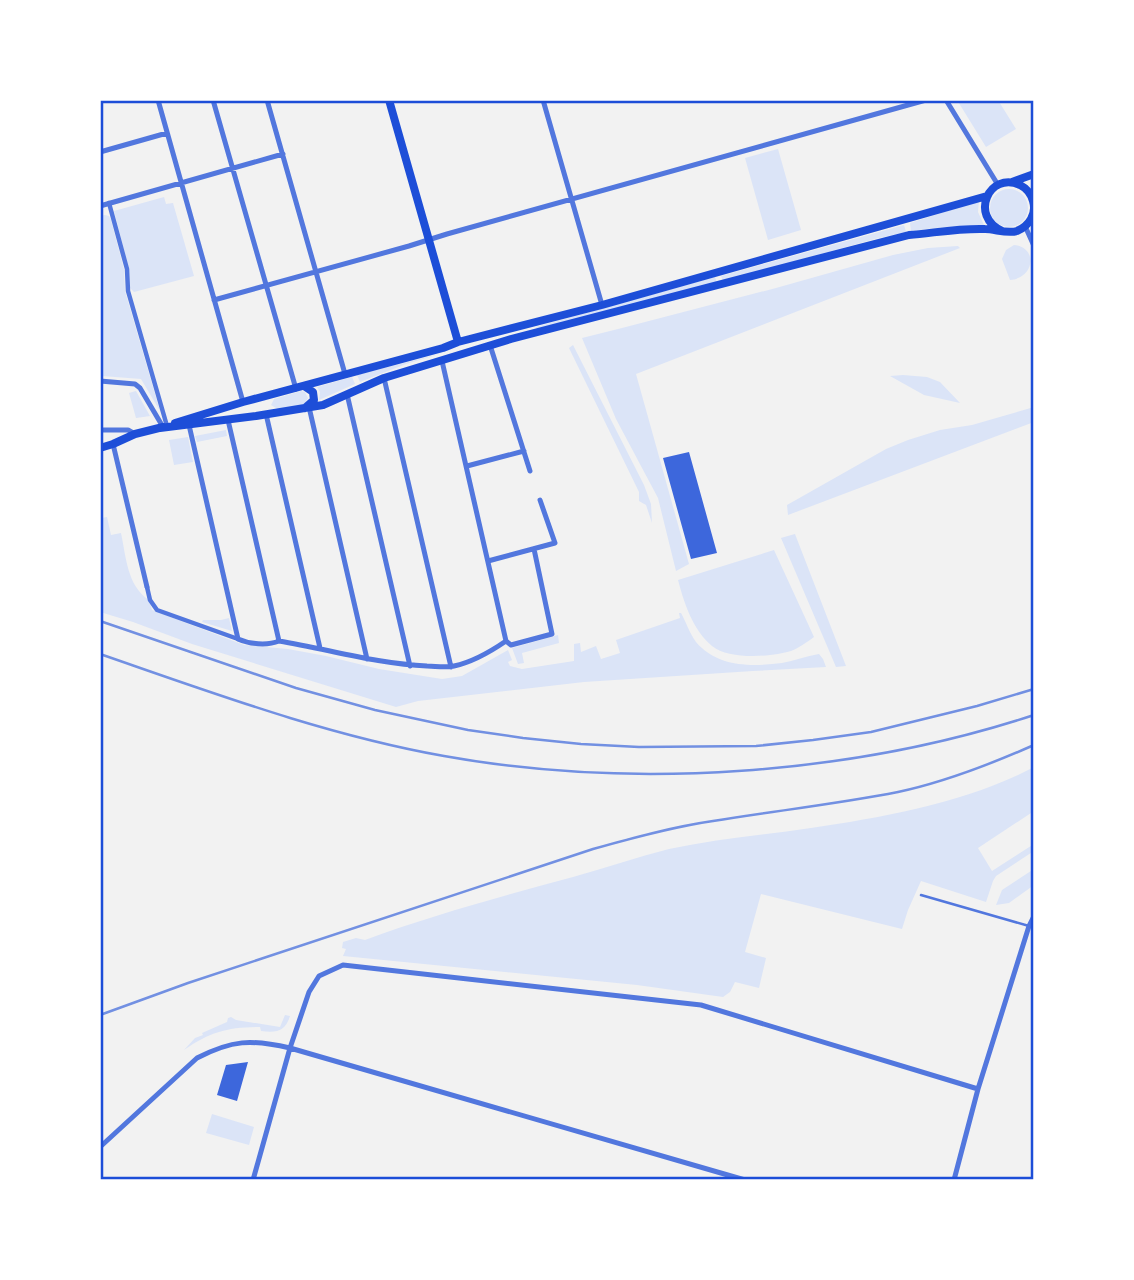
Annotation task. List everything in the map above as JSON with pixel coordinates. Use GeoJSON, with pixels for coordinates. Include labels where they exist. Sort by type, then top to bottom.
{"type":"FeatureCollection","features":[{"type":"Feature","properties":{"kind":"main road"},"geometry":{"type":"LineString","coordinates":[[388,100],[458,342]]}},
{"type":"Feature","properties":{"kind":"main road"},"geometry":{"type":"LineString","coordinates":[[1002,231],[995,228],[985,213],[988,196],[998,185],[1012,183],[1034,174]]}},
{"type":"Feature","properties":{"kind":"main road"},"geometry":{"type":"LineString","coordinates":[[163,427],[323,405],[384,378],[476,349],[909,235],[986,229],[1012,232],[1025,226],[1034,214],[1034,204],[1030,193],[1022,186],[1012,183]]}},
{"type":"Feature","properties":{"kind":"main road"},"geometry":{"type":"LineString","coordinates":[[100,448],[135,434],[243,402],[602,305],[988,196]]}},
{"type":"Feature","properties":{"kind":"main road"},"geometry":{"type":"LineString","coordinates":[[458,342],[476,349]]}},
{"type":"Feature","properties":{"kind":"main road"},"geometry":{"type":"LineString","coordinates":[[443,360],[458,342]]}},
{"type":"Feature","properties":{"kind":"main road"},"geometry":{"type":"LineString","coordinates":[[300,387],[313,392],[314,400],[307,408]]}},
{"type":"Feature","properties":{"kind":"main road"},"geometry":{"type":"LineString","coordinates":[[271,395],[267,401],[268,407],[276,413]]}},
{"type":"Feature","properties":{"kind":"street"},"geometry":{"type":"LineString","coordinates":[[158,100],[243,402]]}},
{"type":"Feature","properties":{"kind":"street"},"geometry":{"type":"LineString","coordinates":[[213,100],[266,285],[300,387]]}},
{"type":"Feature","properties":{"kind":"street"},"geometry":{"type":"LineString","coordinates":[[267,100],[345,374]]}},
{"type":"Feature","properties":{"kind":"street"},"geometry":{"type":"LineString","coordinates":[[544,100],[602,305]]}},
{"type":"Feature","properties":{"kind":"street"},"geometry":{"type":"LineString","coordinates":[[214,300],[926,100]]}},
{"type":"Feature","properties":{"kind":"street"},"geometry":{"type":"LineString","coordinates":[[946,100],[998,185]]}},
{"type":"Feature","properties":{"kind":"street"},"geometry":{"type":"LineString","coordinates":[[100,152],[167,133]]}},
{"type":"Feature","properties":{"kind":"street"},"geometry":{"type":"LineString","coordinates":[[100,206],[283,154]]}},
{"type":"Feature","properties":{"kind":"street"},"geometry":{"type":"LineString","coordinates":[[109,203],[127,269],[128,291],[163,427]]}},
{"type":"Feature","properties":{"kind":"street"},"geometry":{"type":"LineString","coordinates":[[1025,226],[1034,246]]}},
{"type":"Feature","properties":{"kind":"street"},"geometry":{"type":"LineString","coordinates":[[490,345],[530,471]]}},
{"type":"Feature","properties":{"kind":"street"},"geometry":{"type":"LineString","coordinates":[[443,360],[506,641],[511,645],[552,634],[534,549]]}},
{"type":"Feature","properties":{"kind":"street"},"geometry":{"type":"LineString","coordinates":[[384,378],[451,667]]}},
{"type":"Feature","properties":{"kind":"street"},"geometry":{"type":"LineString","coordinates":[[100,381],[135,384],[163,427]]}},
{"type":"Feature","properties":{"kind":"street"},"geometry":{"type":"LineString","coordinates":[[347,394],[410,666]]}},
{"type":"Feature","properties":{"kind":"street"},"geometry":{"type":"LineString","coordinates":[[307,408],[367,659]]}},
{"type":"Feature","properties":{"kind":"street"},"geometry":{"type":"LineString","coordinates":[[266,414],[320,648]]}},
{"type":"Feature","properties":{"kind":"street"},"geometry":{"type":"LineString","coordinates":[[228,420],[279,641]]}},
{"type":"Feature","properties":{"kind":"street"},"geometry":{"type":"LineString","coordinates":[[189,425],[237,639]]}},
{"type":"Feature","properties":{"kind":"street"},"geometry":{"type":"LineString","coordinates":[[100,430],[128,430],[135,434]]}},
{"type":"Feature","properties":{"kind":"street"},"geometry":{"type":"LineString","coordinates":[[113,444],[150,600],[157,610],[246,643],[279,641],[410,666],[451,667],[489,653],[506,641]]}},
{"type":"Feature","properties":{"kind":"street"},"geometry":{"type":"LineString","coordinates":[[467,466],[524,451]]}},
{"type":"Feature","properties":{"kind":"street"},"geometry":{"type":"LineString","coordinates":[[488,561],[555,543],[540,500]]}},
{"type":"Feature","properties":{"kind":"street"},"geometry":{"type":"LineString","coordinates":[[954,1180],[978,1089],[1034,916]]}},
{"type":"Feature","properties":{"kind":"street"},"geometry":{"type":"LineString","coordinates":[[253,1180],[290,1048],[309,992],[319,976],[343,965],[701,1005],[978,1089]]}},
{"type":"Feature","properties":{"kind":"street"},"geometry":{"type":"LineString","coordinates":[[100,1147],[197,1058],[215,1048],[254,1042],[290,1048],[745,1180]]}},
{"type":"Feature","properties":{"kind":"lane"},"geometry":{"type":"LineString","coordinates":[[921,895],[1032,927]]}},
{"type":"Feature","properties":{"kind":"shaded area"},"geometry":{"type":"Polygon","coordinates":[[[957,100],[998,100],[1016,129],[986,147],[957,100]]]}},
{"type":"Feature","properties":{"kind":"shaded area"},"geometry":{"type":"Polygon","coordinates":[[[778,149],[801,230],[768,240],[745,158],[778,149]]]}},
{"type":"Feature","properties":{"kind":"shaded area"},"geometry":{"type":"Polygon","coordinates":[[[1009,189],[1022,195],[1028,208],[1022,221],[1009,227],[996,221],[990,208],[996,195],[1009,189]]]}},
{"type":"Feature","properties":{"kind":"shaded area"},"geometry":{"type":"Polygon","coordinates":[[[164,197],[166,204],[173,203],[194,276],[134,292],[130,288],[129,269],[114,211],[164,197]]]}},
{"type":"Feature","properties":{"kind":"shaded area"},"geometry":{"type":"Polygon","coordinates":[[[979,201],[978,212],[984,225],[911,231],[910,223],[979,201]]]}},
{"type":"Feature","properties":{"kind":"shaded area"},"geometry":{"type":"Polygon","coordinates":[[[105,215],[111,220],[124,269],[125,291],[160,411],[141,379],[102,376],[100,216],[105,215]]]}},
{"type":"Feature","properties":{"kind":"shaded area"},"geometry":{"type":"Polygon","coordinates":[[[904,225],[906,232],[723,281],[721,276],[904,225]]]}},
{"type":"Feature","properties":{"kind":"shaded area"},"geometry":{"type":"Polygon","coordinates":[[[1014,245],[1027,251],[1030,262],[1025,274],[1010,280],[1002,259],[1006,250],[1014,245]]]}},
{"type":"Feature","properties":{"kind":"shaded area"},"geometry":{"type":"Polygon","coordinates":[[[928,248],[960,248],[636,374],[689,564],[676,571],[658,498],[616,419],[582,338],[893,255],[928,248]]]}},
{"type":"Feature","properties":{"kind":"shaded area"},"geometry":{"type":"Polygon","coordinates":[[[715,277],[717,283],[537,329],[536,327],[715,277]]]}},
{"type":"Feature","properties":{"kind":"shaded area"},"geometry":{"type":"Polygon","coordinates":[[[573,345],[644,485],[651,504],[652,523],[646,505],[639,501],[639,492],[569,348],[573,345]]]}},
{"type":"Feature","properties":{"kind":"shaded area"},"geometry":{"type":"Polygon","coordinates":[[[443,353],[360,382],[357,375],[443,353]]]}},
{"type":"Feature","properties":{"kind":"shaded area"},"geometry":{"type":"Polygon","coordinates":[[[890,376],[927,377],[940,382],[960,403],[924,395],[890,376]]]}},
{"type":"Feature","properties":{"kind":"shaded area"},"geometry":{"type":"Polygon","coordinates":[[[352,377],[355,384],[319,400],[320,392],[317,387],[352,377]]]}},
{"type":"Feature","properties":{"kind":"shaded area"},"geometry":{"type":"Polygon","coordinates":[[[136,391],[150,416],[136,418],[129,393],[136,391]]]}},
{"type":"Feature","properties":{"kind":"shaded area"},"geometry":{"type":"Polygon","coordinates":[[[305,392],[308,398],[304,405],[278,409],[271,405],[274,399],[305,392]]]}},
{"type":"Feature","properties":{"kind":"shaded area"},"geometry":{"type":"Polygon","coordinates":[[[1034,407],[1034,422],[788,515],[787,505],[886,449],[940,430],[972,425],[1034,407]]]}},
{"type":"Feature","properties":{"kind":"shaded area"},"geometry":{"type":"Polygon","coordinates":[[[226,430],[227,436],[197,442],[195,436],[226,430]]]}},
{"type":"Feature","properties":{"kind":"shaded area"},"geometry":{"type":"Polygon","coordinates":[[[188,437],[193,462],[174,465],[169,440],[188,437]]]}},
{"type":"Feature","properties":{"kind":"shaded area"},"geometry":{"type":"Polygon","coordinates":[[[100,512],[101,518],[107,517],[111,535],[121,533],[132,579],[149,600],[152,610],[244,645],[288,649],[379,669],[442,679],[462,676],[508,650],[512,660],[508,662],[510,666],[522,669],[574,661],[574,644],[580,643],[581,652],[596,646],[601,659],[620,653],[616,640],[680,618],[681,613],[696,642],[704,650],[724,661],[747,665],[770,664],[819,654],[826,667],[584,682],[418,701],[396,707],[192,644],[100,612],[100,512]]]}},
{"type":"Feature","properties":{"kind":"shaded area"},"geometry":{"type":"Polygon","coordinates":[[[795,534],[846,666],[836,667],[781,538],[795,534]]]}},
{"type":"Feature","properties":{"kind":"shaded area"},"geometry":{"type":"Polygon","coordinates":[[[774,550],[814,637],[794,650],[773,655],[729,654],[712,646],[694,624],[678,580],[774,550]]]}},
{"type":"Feature","properties":{"kind":"shaded area"},"geometry":{"type":"Polygon","coordinates":[[[229,618],[232,631],[202,622],[203,620],[229,618]]]}},
{"type":"Feature","properties":{"kind":"shaded area"},"geometry":{"type":"Polygon","coordinates":[[[558,635],[559,643],[522,653],[524,663],[518,664],[512,648],[558,635]]]}},
{"type":"Feature","properties":{"kind":"shaded area"},"geometry":{"type":"Polygon","coordinates":[[[1034,767],[1034,811],[978,848],[992,871],[1034,844],[1034,851],[996,876],[986,902],[921,881],[902,929],[761,894],[745,952],[766,958],[759,988],[735,982],[730,992],[723,997],[637,985],[343,956],[346,949],[342,948],[343,942],[356,938],[365,940],[468,906],[657,852],[704,842],[897,813],[982,790],[1034,767]]]}},
{"type":"Feature","properties":{"kind":"shaded area"},"geometry":{"type":"Polygon","coordinates":[[[1034,869],[1034,885],[1009,903],[996,905],[1002,890],[1034,869]]]}},
{"type":"Feature","properties":{"kind":"shaded area"},"geometry":{"type":"Polygon","coordinates":[[[285,1015],[290,1016],[279,1030],[271,1032],[261,1031],[260,1027],[238,1028],[211,1035],[184,1050],[195,1038],[227,1022],[228,1018],[280,1027],[285,1015]]]}},
{"type":"Feature","properties":{"kind":"shaded area"},"geometry":{"type":"Polygon","coordinates":[[[212,1114],[254,1127],[249,1145],[206,1133],[212,1114]]]}},
{"type":"Feature","properties":{"kind":"building"},"geometry":{"type":"Polygon","coordinates":[[[689,452],[717,553],[691,559],[663,458],[689,452]]]}},
{"type":"Feature","properties":{"kind":"building"},"geometry":{"type":"Polygon","coordinates":[[[248,1062],[237,1101],[217,1095],[226,1065],[248,1062]]]}},
{"type":"Feature","properties":{"kind":"railway"},"geometry":{"type":"LineString","coordinates":[[100,621],[296,688],[375,710],[468,730],[581,744],[639,747],[756,746],[813,740],[871,732],[1034,689]]}},
{"type":"Feature","properties":{"kind":"railway"},"geometry":{"type":"LineString","coordinates":[[100,654],[270,712],[356,737],[444,756],[590,772],[666,774],[742,771],[817,763],[892,752],[1034,715]]}},
{"type":"Feature","properties":{"kind":"railway"},"geometry":{"type":"LineString","coordinates":[[100,1015],[188,983],[593,849],[682,826],[916,788],[968,772],[1034,745]]}}]}
